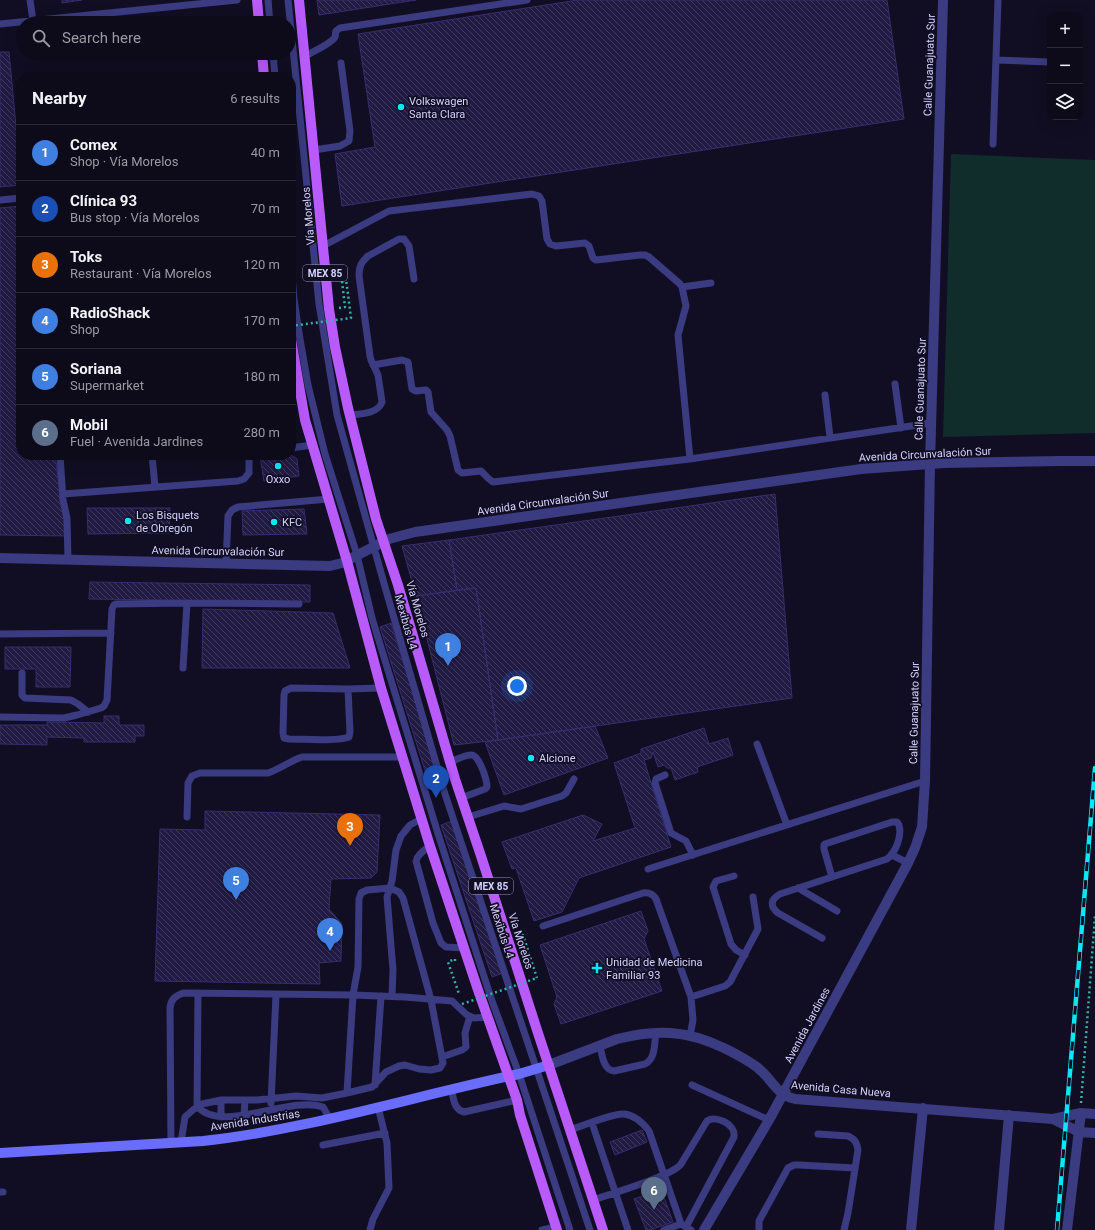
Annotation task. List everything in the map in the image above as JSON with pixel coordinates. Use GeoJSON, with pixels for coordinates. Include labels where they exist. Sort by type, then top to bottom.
{"type":"FeatureCollection","features":[{"type":"Feature","properties":{"kind":"main road"},"geometry":{"type":"LineString","coordinates":[[257,0],[258,16]]}},
{"type":"Feature","properties":{"kind":"main road","name":"Vía Morelos"},"geometry":{"type":"LineString","coordinates":[[299,0],[329,309],[349,415],[376,519],[398,585],[461,798],[603,1230]]}},
{"type":"Feature","properties":{"kind":"main road"},"geometry":{"type":"LineString","coordinates":[[263,60],[264,72]]}},
{"type":"Feature","properties":{"kind":"main road"},"geometry":{"type":"LineString","coordinates":[[296,367],[312,445],[347,560],[381,688],[421,819],[509,1076],[520,1116],[557,1229]]}},
{"type":"Feature","properties":{"kind":"main road","name":"Avenida Casa Nueva"},"geometry":{"type":"LineString","coordinates":[[509,1076],[549,1065]]}},
{"type":"Feature","properties":{"kind":"main road","name":"Avenida Industrias"},"geometry":{"type":"LineString","coordinates":[[0,1152],[233,1138],[330,1119],[509,1076]]}},
{"type":"Feature","properties":{"kind":"street","name":"Calle Guanajuato Sur"},"geometry":{"type":"LineString","coordinates":[[922,827],[924,816],[930,464],[943,0]]}},
{"type":"Feature","properties":{"kind":"street","name":"Avenida Circunvalación Sur"},"geometry":{"type":"LineString","coordinates":[[0,558],[330,566],[342,563],[383,541],[415,532],[861,468],[930,464],[1095,461]]}},
{"type":"Feature","properties":{"kind":"street","name":"Avenida Jardines"},"geometry":{"type":"LineString","coordinates":[[704,1230],[783,1095],[916,848],[922,827]]}},
{"type":"Feature","properties":{"kind":"street","name":"Avenida Casa Nueva"},"geometry":{"type":"LineString","coordinates":[[549,1065],[626,1037],[646,1033],[667,1032],[703,1039],[719,1046],[751,1063],[765,1074],[783,1095],[795,1099],[1053,1119],[1080,1113],[1095,1114]]}},
{"type":"Feature","properties":{"kind":"street"},"geometry":{"type":"LineString","coordinates":[[912,1230],[923,1108]]}},
{"type":"Feature","properties":{"kind":"street"},"geometry":{"type":"LineString","coordinates":[[1067,1230],[1080,1113]]}},
{"type":"Feature","properties":{"kind":"street"},"geometry":{"type":"LineString","coordinates":[[999,1230],[1009,1115]]}},
{"type":"Feature","properties":{"kind":"street","name":"Avenida Casa Nueva"},"geometry":{"type":"LineString","coordinates":[[1053,1119],[1079,1132],[1095,1133]]}},
{"type":"Feature","properties":{"kind":"lane"},"geometry":{"type":"LineString","coordinates":[[30,0],[32,16]]}},
{"type":"Feature","properties":{"kind":"lane"},"geometry":{"type":"LineString","coordinates":[[82,16],[237,0]]}},
{"type":"Feature","properties":{"kind":"lane"},"geometry":{"type":"LineString","coordinates":[[268,0],[269,16]]}},
{"type":"Feature","properties":{"kind":"lane","name":"Mexibús L4"},"geometry":{"type":"LineString","coordinates":[[288,0],[290,16]]}},
{"type":"Feature","properties":{"kind":"lane"},"geometry":{"type":"LineString","coordinates":[[305,56],[330,41],[335,37],[336,30],[340,28],[527,0]]}},
{"type":"Feature","properties":{"kind":"lane"},"geometry":{"type":"LineString","coordinates":[[992,144],[998,0]]}},
{"type":"Feature","properties":{"kind":"lane"},"geometry":{"type":"LineString","coordinates":[[0,24],[16,23]]}},
{"type":"Feature","properties":{"kind":"lane"},"geometry":{"type":"LineString","coordinates":[[274,60],[275,72]]}},
{"type":"Feature","properties":{"kind":"lane","name":"Mexibús L4"},"geometry":{"type":"LineString","coordinates":[[294,60],[295,72]]}},
{"type":"Feature","properties":{"kind":"lane"},"geometry":{"type":"LineString","coordinates":[[996,60],[1047,62]]}},
{"type":"Feature","properties":{"kind":"lane"},"geometry":{"type":"LineString","coordinates":[[314,150],[340,146],[349,142],[350,131],[342,63]]}},
{"type":"Feature","properties":{"kind":"lane","name":"Mexibús L4"},"geometry":{"type":"LineString","coordinates":[[296,78],[319,304],[337,415],[395,622],[446,794],[590,1230]]}},
{"type":"Feature","properties":{"kind":"lane"},"geometry":{"type":"LineString","coordinates":[[323,246],[389,211],[536,194],[542,201],[547,239],[550,244],[556,246],[585,242],[590,249],[593,258],[596,260],[645,255],[682,287],[686,306],[678,335],[690,459]]}},
{"type":"Feature","properties":{"kind":"lane"},"geometry":{"type":"LineString","coordinates":[[0,200],[16,198]]}},
{"type":"Feature","properties":{"kind":"lane"},"geometry":{"type":"LineString","coordinates":[[349,415],[377,409],[382,402],[380,381],[370,356],[359,276],[360,266],[368,256],[399,239],[404,239],[409,246],[414,279]]}},
{"type":"Feature","properties":{"kind":"lane"},"geometry":{"type":"LineString","coordinates":[[682,287],[711,283]]}},
{"type":"Feature","properties":{"kind":"lane"},"geometry":{"type":"LineString","coordinates":[[296,313],[308,385],[325,454],[357,555],[372,618],[436,830],[492,1001],[520,1074],[570,1230]]}},
{"type":"Feature","properties":{"kind":"lane"},"geometry":{"type":"LineString","coordinates":[[373,364],[402,360],[408,362],[412,389],[416,391],[426,390],[428,392],[431,412],[449,432],[457,468],[462,473],[481,470],[493,482],[690,459],[931,423]]}},
{"type":"Feature","properties":{"kind":"lane"},"geometry":{"type":"LineString","coordinates":[[895,384],[901,428]]}},
{"type":"Feature","properties":{"kind":"lane"},"geometry":{"type":"LineString","coordinates":[[825,395],[830,438]]}},
{"type":"Feature","properties":{"kind":"lane"},"geometry":{"type":"LineString","coordinates":[[296,447],[312,445]]}},
{"type":"Feature","properties":{"kind":"lane"},"geometry":{"type":"LineString","coordinates":[[60,460],[63,494],[67,518],[68,560]]}},
{"type":"Feature","properties":{"kind":"lane"},"geometry":{"type":"LineString","coordinates":[[152,460],[155,487]]}},
{"type":"Feature","properties":{"kind":"lane"},"geometry":{"type":"LineString","coordinates":[[63,494],[238,481],[244,479],[249,473],[249,460]]}},
{"type":"Feature","properties":{"kind":"lane"},"geometry":{"type":"LineString","coordinates":[[226,563],[228,516],[234,508],[282,502],[329,499]]}},
{"type":"Feature","properties":{"kind":"lane"},"geometry":{"type":"LineString","coordinates":[[184,668],[187,603]]}},
{"type":"Feature","properties":{"kind":"lane"},"geometry":{"type":"LineString","coordinates":[[0,717],[64,718],[77,716],[100,708],[106,703],[112,609],[116,604],[299,604]]}},
{"type":"Feature","properties":{"kind":"lane"},"geometry":{"type":"LineString","coordinates":[[0,634],[111,633]]}},
{"type":"Feature","properties":{"kind":"lane"},"geometry":{"type":"LineString","coordinates":[[22,673],[22,695],[25,698],[71,700],[88,712]]}},
{"type":"Feature","properties":{"kind":"lane"},"geometry":{"type":"LineString","coordinates":[[348,690],[349,737],[344,739],[316,740],[284,738],[284,695],[285,691],[290,688],[348,690],[381,688]]}},
{"type":"Feature","properties":{"kind":"lane"},"geometry":{"type":"LineString","coordinates":[[757,744],[787,825]]}},
{"type":"Feature","properties":{"kind":"lane"},"geometry":{"type":"LineString","coordinates":[[450,762],[471,755],[475,756],[479,761],[487,782],[487,787],[485,789],[461,798]]}},
{"type":"Feature","properties":{"kind":"lane"},"geometry":{"type":"LineString","coordinates":[[187,817],[188,783],[192,776],[200,773],[268,773],[278,770],[302,757],[402,756]]}},
{"type":"Feature","properties":{"kind":"lane"},"geometry":{"type":"LineString","coordinates":[[665,775],[656,778],[655,783],[670,833],[686,841],[693,855]]}},
{"type":"Feature","properties":{"kind":"lane"},"geometry":{"type":"LineString","coordinates":[[468,817],[504,806],[521,809],[562,796],[566,793],[574,780]]}},
{"type":"Feature","properties":{"kind":"lane"},"geometry":{"type":"LineString","coordinates":[[648,868],[924,781]]}},
{"type":"Feature","properties":{"kind":"lane"},"geometry":{"type":"LineString","coordinates":[[392,996],[393,970],[387,900],[400,836],[410,825],[421,819]]}},
{"type":"Feature","properties":{"kind":"lane"},"geometry":{"type":"LineString","coordinates":[[822,938],[778,913],[773,908],[773,901],[777,896],[798,888],[832,877],[887,859],[892,855],[900,833],[900,826],[897,822],[892,822],[828,842],[824,845],[832,877]]}},
{"type":"Feature","properties":{"kind":"lane"},"geometry":{"type":"LineString","coordinates":[[430,846],[418,856],[416,862],[433,923],[440,941],[444,946],[464,948]]}},
{"type":"Feature","properties":{"kind":"lane"},"geometry":{"type":"LineString","coordinates":[[892,855],[908,863]]}},
{"type":"Feature","properties":{"kind":"lane"},"geometry":{"type":"LineString","coordinates":[[734,876],[716,881],[714,887],[731,944],[736,950],[745,955]]}},
{"type":"Feature","properties":{"kind":"lane"},"geometry":{"type":"LineString","coordinates":[[182,1142],[186,1114],[202,1104],[221,1100],[271,1099],[296,1096],[322,1098],[347,1093],[368,1088],[375,1085],[386,1072],[400,1066],[419,1070],[440,1068],[443,1063],[431,1000],[402,898],[399,892],[390,888],[367,890],[360,895],[358,967],[353,995],[347,1093]]}},
{"type":"Feature","properties":{"kind":"lane"},"geometry":{"type":"LineString","coordinates":[[798,888],[838,911]]}},
{"type":"Feature","properties":{"kind":"lane"},"geometry":{"type":"LineString","coordinates":[[543,926],[643,893],[651,894],[656,900],[691,997],[693,1020],[690,1036]]}},
{"type":"Feature","properties":{"kind":"lane"},"geometry":{"type":"LineString","coordinates":[[691,997],[728,984],[758,932],[759,927],[753,898]]}},
{"type":"Feature","properties":{"kind":"lane"},"geometry":{"type":"LineString","coordinates":[[171,1142],[171,1002],[173,998],[183,993],[405,997],[454,1002],[464,1013],[474,1018],[488,1017]]}},
{"type":"Feature","properties":{"kind":"lane"},"geometry":{"type":"LineString","coordinates":[[197,1106],[198,993]]}},
{"type":"Feature","properties":{"kind":"lane"},"geometry":{"type":"LineString","coordinates":[[270,1109],[276,995]]}},
{"type":"Feature","properties":{"kind":"lane"},"geometry":{"type":"LineString","coordinates":[[375,1085],[381,996]]}},
{"type":"Feature","properties":{"kind":"lane"},"geometry":{"type":"LineString","coordinates":[[442,1057],[462,1050],[466,1047],[465,1033],[470,1016]]}},
{"type":"Feature","properties":{"kind":"lane"},"geometry":{"type":"LineString","coordinates":[[600,1046],[606,1066],[611,1070],[614,1071],[645,1064],[651,1060],[656,1033]]}},
{"type":"Feature","properties":{"kind":"lane"},"geometry":{"type":"LineString","coordinates":[[692,1085],[769,1120]]}},
{"type":"Feature","properties":{"kind":"lane"},"geometry":{"type":"LineString","coordinates":[[451,1089],[456,1107],[460,1111],[464,1112],[516,1100]]}},
{"type":"Feature","properties":{"kind":"lane"},"geometry":{"type":"LineString","coordinates":[[221,1100],[222,1116]]}},
{"type":"Feature","properties":{"kind":"lane"},"geometry":{"type":"LineString","coordinates":[[244,1115],[245,1100]]}},
{"type":"Feature","properties":{"kind":"lane"},"geometry":{"type":"LineString","coordinates":[[197,1106],[207,1114],[234,1117],[270,1109],[305,1104],[323,1107],[330,1119]]}},
{"type":"Feature","properties":{"kind":"lane"},"geometry":{"type":"LineString","coordinates":[[370,1230],[373,1219],[389,1188],[387,1143],[378,1107]]}},
{"type":"Feature","properties":{"kind":"lane"},"geometry":{"type":"LineString","coordinates":[[570,1130],[617,1114],[628,1115],[641,1122],[649,1131],[664,1175],[686,1227]]}},
{"type":"Feature","properties":{"kind":"lane"},"geometry":{"type":"LineString","coordinates":[[593,1200],[664,1175],[680,1166],[705,1124],[709,1120],[719,1120],[732,1127],[735,1133],[734,1137],[686,1227]]}},
{"type":"Feature","properties":{"kind":"lane"},"geometry":{"type":"LineString","coordinates":[[592,1123],[628,1230]]}},
{"type":"Feature","properties":{"kind":"lane"},"geometry":{"type":"LineString","coordinates":[[323,1145],[385,1132]]}},
{"type":"Feature","properties":{"kind":"lane"},"geometry":{"type":"LineString","coordinates":[[818,1134],[848,1136],[856,1141],[858,1150],[844,1230]]}},
{"type":"Feature","properties":{"kind":"lane"},"geometry":{"type":"LineString","coordinates":[[759,1229],[759,1222],[788,1168],[794,1165],[799,1165],[855,1168]]}},
{"type":"Feature","properties":{"kind":"lane"},"geometry":{"type":"LineString","coordinates":[[664,1230],[686,1227]]}},
{"type":"Feature","properties":{"kind":"lane"},"geometry":{"type":"LineString","coordinates":[[542,1230],[557,1229]]}},
{"type":"Feature","properties":{"kind":"path"},"geometry":{"type":"LineString","coordinates":[[296,325],[351,318],[345,271],[341,273],[346,307],[329,309]]}},
{"type":"Feature","properties":{"kind":"path"},"geometry":{"type":"LineString","coordinates":[[1080,1113],[1095,916]]}},
{"type":"Feature","properties":{"kind":"path"},"geometry":{"type":"LineString","coordinates":[[457,966],[455,959],[448,962],[460,997]]}},
{"type":"Feature","properties":{"kind":"path"},"geometry":{"type":"LineString","coordinates":[[462,1004],[537,978]]}},
{"type":"Feature","properties":{"kind":"green space"},"geometry":{"type":"Polygon","coordinates":[[[951,154],[1095,160],[1095,433],[943,437],[951,154]]]}},
{"type":"Feature","properties":{"kind":"building"},"geometry":{"type":"Polygon","coordinates":[[[62,0],[82,0],[62,3],[62,0]]]}},
{"type":"Feature","properties":{"kind":"building"},"geometry":{"type":"Polygon","coordinates":[[[317,0],[416,0],[319,15],[317,0]]]}},
{"type":"Feature","properties":{"kind":"building"},"geometry":{"type":"Polygon","coordinates":[[[578,0],[887,0],[904,119],[342,206],[335,154],[375,147],[358,34],[578,0]]]}},
{"type":"Feature","properties":{"kind":"building"},"geometry":{"type":"Polygon","coordinates":[[[0,52],[9,52],[16,126],[16,185],[0,187],[0,52]]]}},
{"type":"Feature","properties":{"kind":"building"},"geometry":{"type":"Polygon","coordinates":[[[16,206],[16,460],[56,460],[66,536],[0,535],[0,208],[16,206]]]}},
{"type":"Feature","properties":{"kind":"building"},"geometry":{"type":"Polygon","coordinates":[[[297,459],[299,476],[264,481],[261,460],[297,459]]]}},
{"type":"Feature","properties":{"kind":"building"},"geometry":{"type":"Polygon","coordinates":[[[775,494],[792,698],[498,740],[476,588],[457,590],[449,540],[775,494]]]}},
{"type":"Feature","properties":{"kind":"building"},"geometry":{"type":"Polygon","coordinates":[[[87,508],[170,508],[169,533],[88,534],[87,508]]]}},
{"type":"Feature","properties":{"kind":"building"},"geometry":{"type":"Polygon","coordinates":[[[304,509],[307,534],[243,535],[242,511],[304,509]]]}},
{"type":"Feature","properties":{"kind":"building"},"geometry":{"type":"Polygon","coordinates":[[[449,540],[457,590],[416,596],[402,546],[449,540]]]}},
{"type":"Feature","properties":{"kind":"building"},"geometry":{"type":"Polygon","coordinates":[[[90,582],[310,585],[310,602],[89,599],[90,582]]]}},
{"type":"Feature","properties":{"kind":"building"},"geometry":{"type":"Polygon","coordinates":[[[476,588],[498,740],[454,745],[416,596],[476,588]]]}},
{"type":"Feature","properties":{"kind":"building"},"geometry":{"type":"Polygon","coordinates":[[[203,609],[333,613],[350,668],[202,668],[203,609]]]}},
{"type":"Feature","properties":{"kind":"building"},"geometry":{"type":"Polygon","coordinates":[[[391,623],[439,776],[428,780],[380,627],[391,623]]]}},
{"type":"Feature","properties":{"kind":"building"},"geometry":{"type":"Polygon","coordinates":[[[5,647],[71,647],[70,687],[36,687],[36,669],[5,669],[5,647]]]}},
{"type":"Feature","properties":{"kind":"building"},"geometry":{"type":"Polygon","coordinates":[[[104,716],[119,716],[119,725],[144,725],[144,736],[135,736],[135,742],[84,742],[84,738],[47,737],[47,745],[0,744],[0,725],[47,725],[47,722],[104,723],[104,716]]]}},
{"type":"Feature","properties":{"kind":"building"},"geometry":{"type":"Polygon","coordinates":[[[595,726],[608,758],[504,795],[485,742],[595,726]]]}},
{"type":"Feature","properties":{"kind":"building"},"geometry":{"type":"Polygon","coordinates":[[[704,728],[709,744],[728,738],[733,755],[697,767],[698,772],[675,780],[671,768],[667,768],[664,765],[658,767],[653,752],[651,758],[644,760],[671,847],[579,878],[562,912],[534,921],[516,868],[512,869],[502,842],[583,815],[602,824],[593,841],[635,828],[614,763],[641,753],[641,749],[704,728]]]}},
{"type":"Feature","properties":{"kind":"building"},"geometry":{"type":"Polygon","coordinates":[[[205,811],[380,815],[377,872],[371,878],[331,879],[329,909],[342,924],[341,961],[319,963],[320,984],[155,981],[160,829],[205,830],[205,811]]]}},
{"type":"Feature","properties":{"kind":"building"},"geometry":{"type":"Polygon","coordinates":[[[452,821],[503,973],[492,977],[441,825],[452,821]]]}},
{"type":"Feature","properties":{"kind":"building"},"geometry":{"type":"Polygon","coordinates":[[[641,911],[648,931],[644,939],[662,991],[561,1024],[554,1004],[557,997],[540,945],[641,911]]]}},
{"type":"Feature","properties":{"kind":"building"},"geometry":{"type":"Polygon","coordinates":[[[642,1130],[647,1142],[615,1155],[610,1142],[642,1130]]]}},
{"type":"Feature","properties":{"kind":"building"},"geometry":{"type":"Polygon","coordinates":[[[661,1189],[673,1222],[646,1230],[634,1199],[661,1189]]]}},
{"type":"Feature","properties":{"kind":"railway"},"geometry":{"type":"LineString","coordinates":[[1057,1230],[1095,768]]}},
{"type":"Feature","properties":{"kind":"place","name":"Volkswagen Santa Clara"},"geometry":{"type":"Point","coordinates":[401,107]}},
{"type":"Feature","properties":{"kind":"place","name":"Oxxo"},"geometry":{"type":"Point","coordinates":[278,466]}},
{"type":"Feature","properties":{"kind":"place","name":"Los Bisquets de Obregón"},"geometry":{"type":"Point","coordinates":[128,521]}},
{"type":"Feature","properties":{"kind":"place","name":"KFC"},"geometry":{"type":"Point","coordinates":[274,522]}},
{"type":"Feature","properties":{"kind":"place","name":"Comex"},"geometry":{"type":"Point","coordinates":[448,666]}},
{"type":"Feature","properties":{"kind":"place","name":"Alcione"},"geometry":{"type":"Point","coordinates":[531,758]}},
{"type":"Feature","properties":{"kind":"place","name":"Clínica 93"},"geometry":{"type":"Point","coordinates":[436,798]}},
{"type":"Feature","properties":{"kind":"place","name":"Toks"},"geometry":{"type":"Point","coordinates":[350,846]}},
{"type":"Feature","properties":{"kind":"place","name":"Soriana"},"geometry":{"type":"Point","coordinates":[236,900]}},
{"type":"Feature","properties":{"kind":"place","name":"RadioShack"},"geometry":{"type":"Point","coordinates":[330,951]}},
{"type":"Feature","properties":{"kind":"place","name":"Unidad de Medicina Familiar 93"},"geometry":{"type":"Point","coordinates":[597,968]}},
{"type":"Feature","properties":{"kind":"place","name":"Mobil"},"geometry":{"type":"Point","coordinates":[654,1210]}}]}
